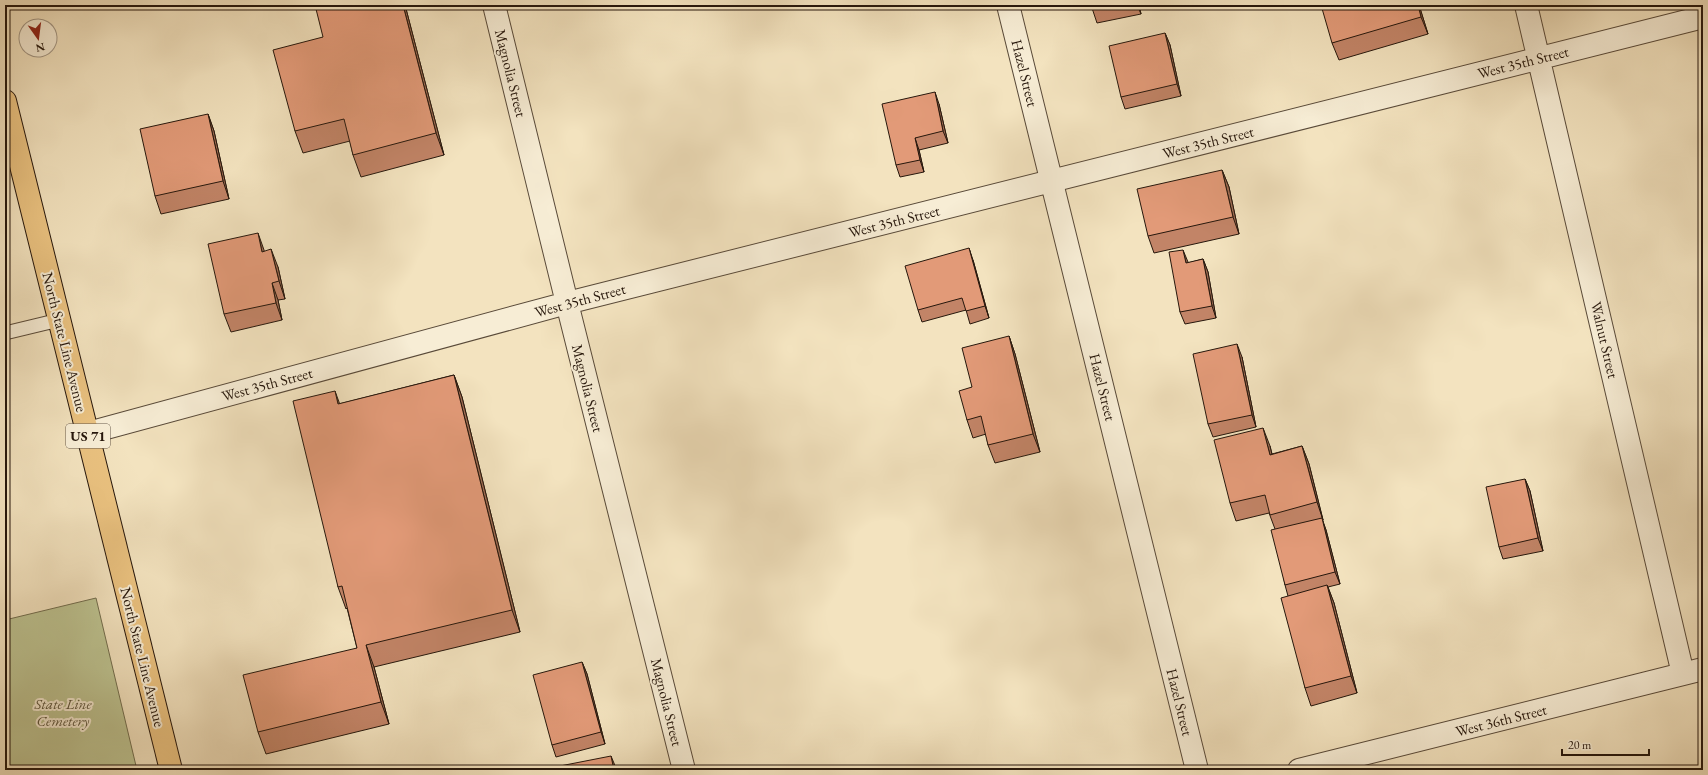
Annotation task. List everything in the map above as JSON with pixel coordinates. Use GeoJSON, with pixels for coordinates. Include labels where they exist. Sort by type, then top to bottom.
{"type":"FeatureCollection","features":[{"type":"Feature","properties":{"kind":"main road","name":"North State Line Avenue"},"geometry":{"type":"LineString","coordinates":[[5,101],[9,138],[59,320],[88,433],[171,770]]}},
{"type":"Feature","properties":{"kind":"street","name":"Magnolia Street"},"geometry":{"type":"LineString","coordinates":[[494,5],[684,770]]}},
{"type":"Feature","properties":{"kind":"street","name":"Hazel Street"},"geometry":{"type":"LineString","coordinates":[[1008,5],[1197,770]]}},
{"type":"Feature","properties":{"kind":"street","name":"Walnut Street"},"geometry":{"type":"LineString","coordinates":[[1526,5],[1693,672]]}},
{"type":"Feature","properties":{"kind":"street","name":"West 35th Street"},"geometry":{"type":"LineString","coordinates":[[88,433],[567,303],[1703,17]]}},
{"type":"Feature","properties":{"kind":"street","name":"West 36th Street"},"geometry":{"type":"LineString","coordinates":[[1299,770],[1693,672]]}},
{"type":"Feature","properties":{"kind":"lane"},"geometry":{"type":"LineString","coordinates":[[5,333],[59,320]]}},
{"type":"Feature","properties":{"kind":"green space","name":"State Line Cemetery"},"geometry":{"type":"Polygon","coordinates":[[[96,598],[137,770],[5,770],[5,620],[96,598]]]}},
{"type":"Feature","properties":{"kind":"building"},"geometry":{"type":"Polygon","coordinates":[[[315,5],[403,5],[436,133],[353,155],[344,119],[295,131],[273,50],[323,37],[315,5]]]}},
{"type":"Feature","properties":{"kind":"building"},"geometry":{"type":"Polygon","coordinates":[[[1321,5],[1418,5],[1421,17],[1332,43],[1321,5]]]}},
{"type":"Feature","properties":{"kind":"building"},"geometry":{"type":"Polygon","coordinates":[[[1165,33],[1177,84],[1121,97],[1109,46],[1165,33]]]}},
{"type":"Feature","properties":{"kind":"building"},"geometry":{"type":"Polygon","coordinates":[[[935,92],[943,131],[915,138],[920,160],[896,165],[882,104],[935,92]]]}},
{"type":"Feature","properties":{"kind":"building"},"geometry":{"type":"Polygon","coordinates":[[[208,114],[223,181],[155,196],[140,129],[208,114]]]}},
{"type":"Feature","properties":{"kind":"building"},"geometry":{"type":"Polygon","coordinates":[[[1222,170],[1233,217],[1148,236],[1137,189],[1222,170]]]}},
{"type":"Feature","properties":{"kind":"building"},"geometry":{"type":"Polygon","coordinates":[[[258,233],[262,252],[271,249],[279,281],[272,283],[276,303],[224,314],[208,244],[258,233]]]}},
{"type":"Feature","properties":{"kind":"building"},"geometry":{"type":"Polygon","coordinates":[[[969,248],[985,306],[966,311],[962,298],[918,310],[905,266],[969,248]]]}},
{"type":"Feature","properties":{"kind":"building"},"geometry":{"type":"Polygon","coordinates":[[[1183,250],[1186,263],[1203,259],[1212,306],[1180,312],[1169,252],[1183,250]]]}},
{"type":"Feature","properties":{"kind":"building"},"geometry":{"type":"Polygon","coordinates":[[[1009,336],[1033,434],[988,445],[981,416],[967,420],[959,391],[972,387],[962,348],[1009,336]]]}},
{"type":"Feature","properties":{"kind":"building"},"geometry":{"type":"Polygon","coordinates":[[[1237,344],[1252,415],[1208,424],[1193,354],[1237,344]]]}},
{"type":"Feature","properties":{"kind":"building"},"geometry":{"type":"Polygon","coordinates":[[[454,375],[512,610],[366,645],[381,702],[258,732],[243,675],[357,648],[342,586],[338,587],[293,401],[335,391],[338,404],[454,375]]]}},
{"type":"Feature","properties":{"kind":"building"},"geometry":{"type":"Polygon","coordinates":[[[1263,428],[1270,455],[1302,446],[1317,502],[1270,515],[1265,495],[1230,503],[1214,440],[1263,428]]]}},
{"type":"Feature","properties":{"kind":"building"},"geometry":{"type":"Polygon","coordinates":[[[1525,479],[1538,538],[1499,547],[1486,487],[1525,479]]]}},
{"type":"Feature","properties":{"kind":"building"},"geometry":{"type":"Polygon","coordinates":[[[1322,518],[1335,572],[1285,585],[1271,530],[1322,518]]]}},
{"type":"Feature","properties":{"kind":"building"},"geometry":{"type":"Polygon","coordinates":[[[1327,585],[1351,676],[1305,688],[1281,598],[1327,585]]]}},
{"type":"Feature","properties":{"kind":"building"},"geometry":{"type":"Polygon","coordinates":[[[582,662],[601,732],[552,745],[533,675],[582,662]]]}},
{"type":"Feature","properties":{"kind":"building"},"geometry":{"type":"Polygon","coordinates":[[[611,756],[614,770],[560,770],[560,766],[611,756]]]}}]}
